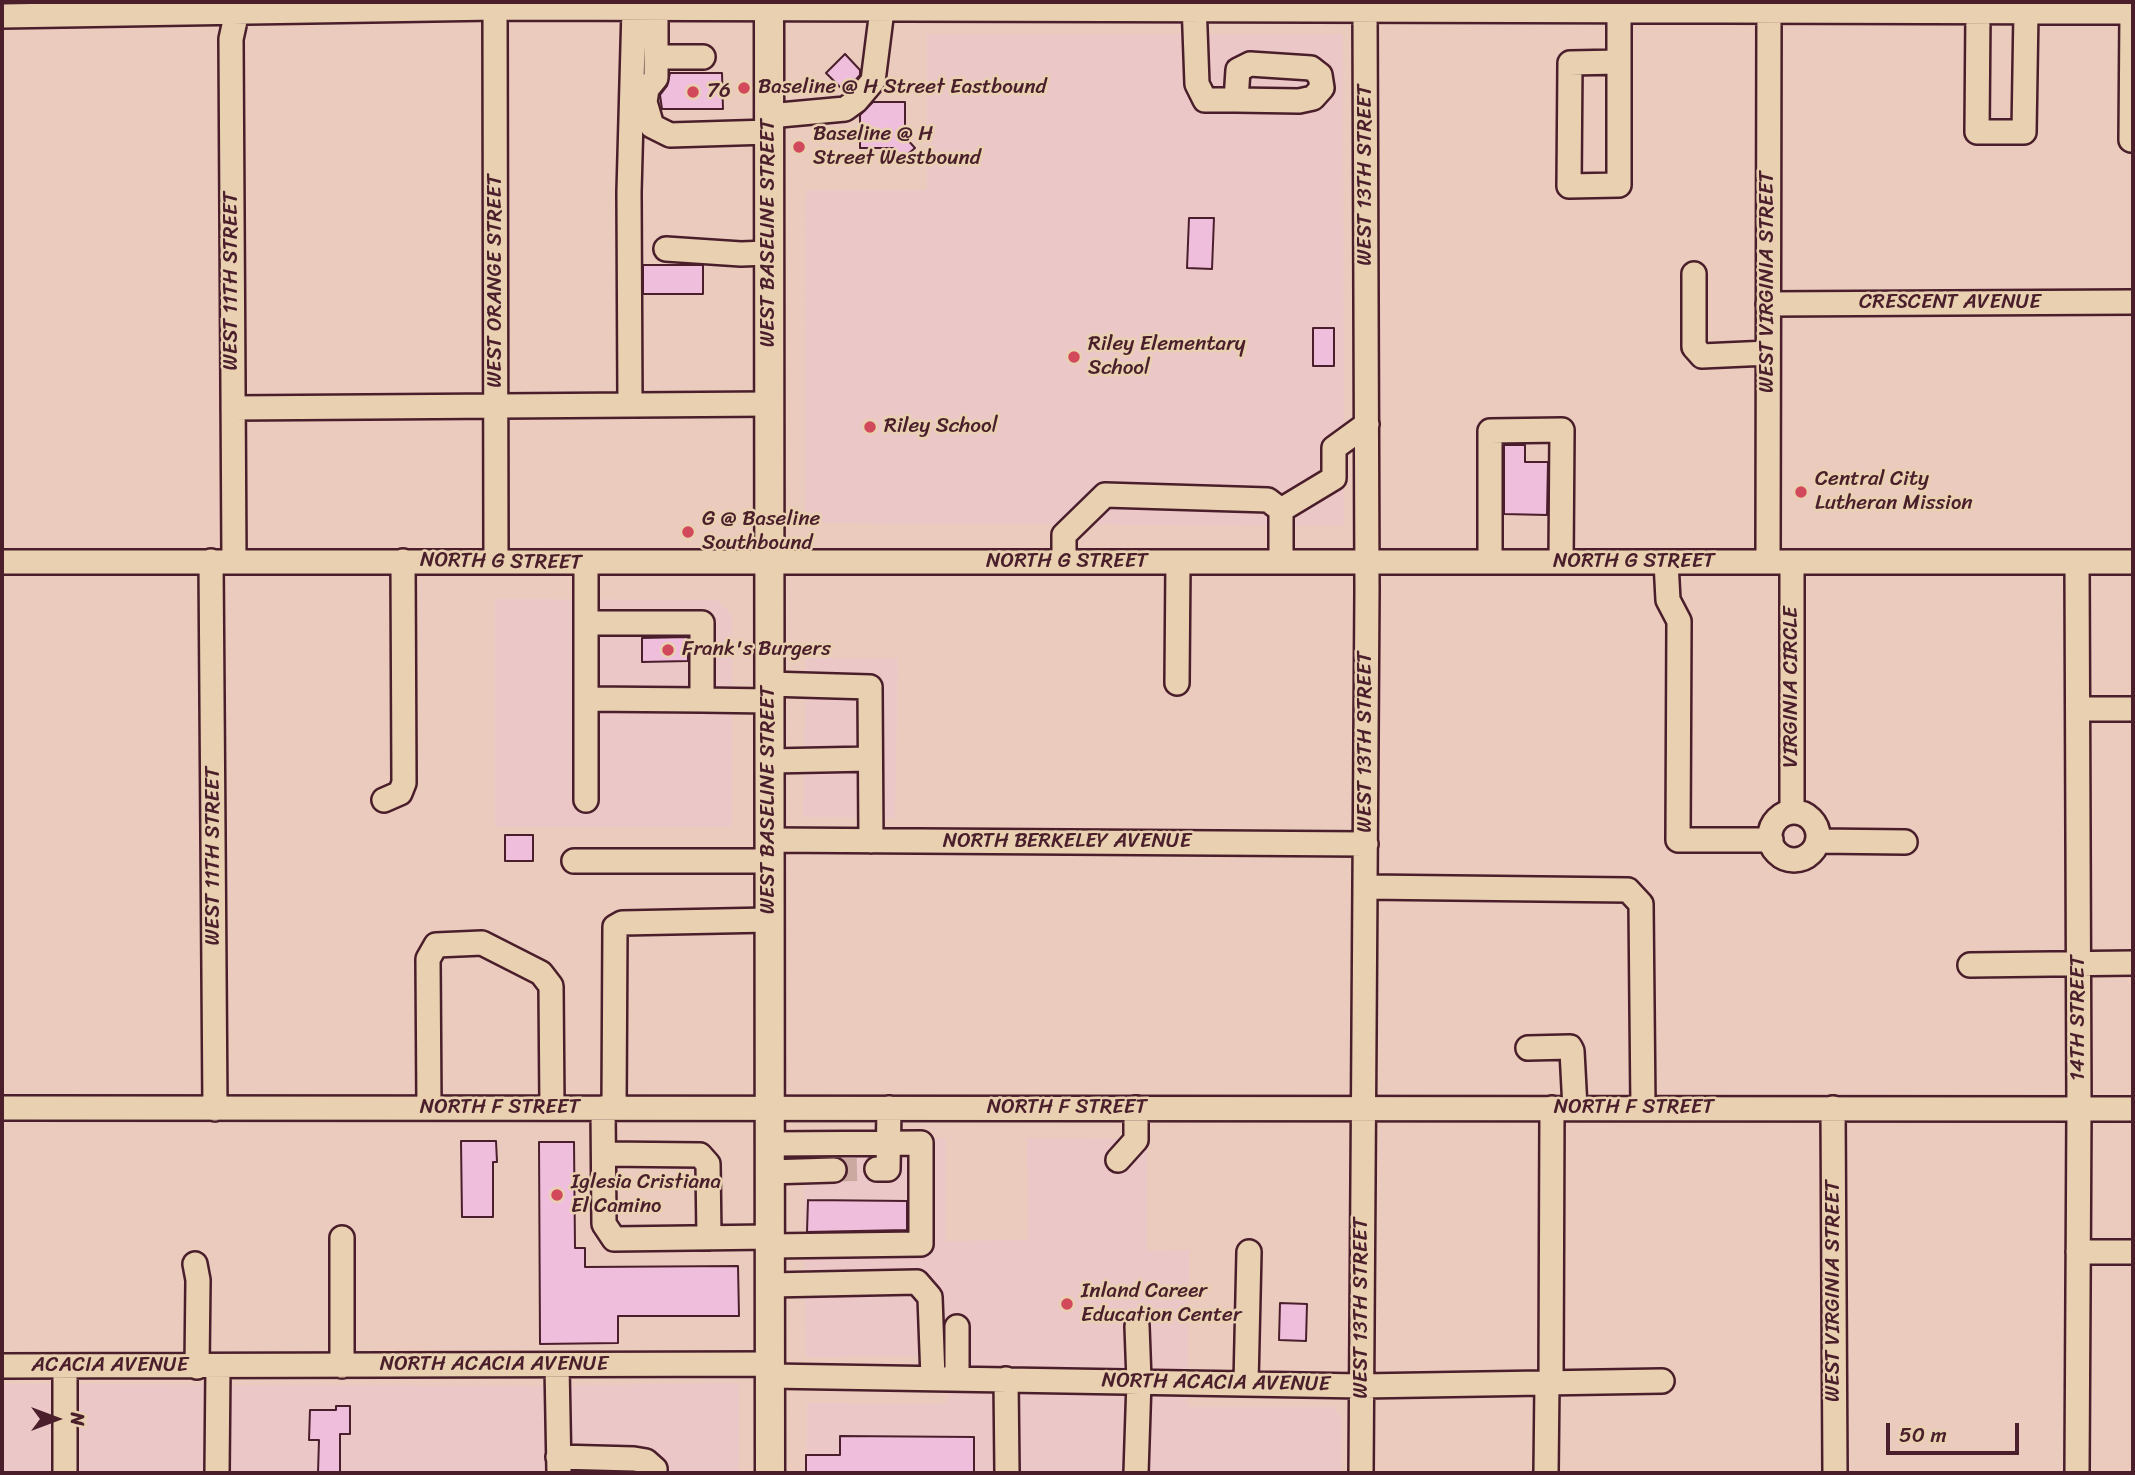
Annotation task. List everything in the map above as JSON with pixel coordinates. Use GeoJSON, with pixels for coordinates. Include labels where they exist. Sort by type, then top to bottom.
{"type":"FeatureCollection","features":[{"type":"Feature","properties":{"kind":"main road","name":"WEST BASELINE STREET"},"geometry":{"type":"LineString","coordinates":[[769,6],[770,1473]]}},
{"type":"Feature","properties":{"kind":"street"},"geometry":{"type":"LineString","coordinates":[[2,16],[238,7],[495,5],[645,9],[769,6],[882,10],[957,6],[1194,6],[1365,10],[1619,10],[1769,6],[1978,12],[2132,12],[2131,140]]}},
{"type":"Feature","properties":{"kind":"street","name":"WEST ORANGE STREET"},"geometry":{"type":"LineString","coordinates":[[495,5],[496,561]]}},
{"type":"Feature","properties":{"kind":"street"},"geometry":{"type":"LineString","coordinates":[[1194,6],[1197,84],[1205,100],[1236,100]]}},
{"type":"Feature","properties":{"kind":"street","name":"WEST VIRGINIA STREET"},"geometry":{"type":"LineString","coordinates":[[1768,562],[1769,6]]}},
{"type":"Feature","properties":{"kind":"street","name":"WEST 11TH STREET"},"geometry":{"type":"LineString","coordinates":[[215,1109],[222,561],[233,408],[231,38],[238,7]]}},
{"type":"Feature","properties":{"kind":"street"},"geometry":{"type":"LineString","coordinates":[[645,9],[657,57],[656,78],[647,89],[645,102],[652,125],[670,135],[769,124],[845,109],[856,101],[873,81],[882,10]]}},
{"type":"Feature","properties":{"kind":"street"},"geometry":{"type":"LineString","coordinates":[[630,405],[629,192],[645,9]]}},
{"type":"Feature","properties":{"kind":"street","name":"WEST 13TH STREET"},"geometry":{"type":"LineString","coordinates":[[1361,1473],[1367,561],[1365,10]]}},
{"type":"Feature","properties":{"kind":"street"},"geometry":{"type":"LineString","coordinates":[[1619,10],[1619,62],[1619,185],[1569,186],[1570,62],[1619,62]]}},
{"type":"Feature","properties":{"kind":"street"},"geometry":{"type":"LineString","coordinates":[[1978,12],[1977,132],[2024,132],[2026,12]]}},
{"type":"Feature","properties":{"kind":"street"},"geometry":{"type":"LineString","coordinates":[[657,57],[703,57]]}},
{"type":"Feature","properties":{"kind":"street"},"geometry":{"type":"LineString","coordinates":[[666,249],[768,253]]}},
{"type":"Feature","properties":{"kind":"street"},"geometry":{"type":"LineString","coordinates":[[1694,274],[1694,347],[1702,356],[1768,353]]}},
{"type":"Feature","properties":{"kind":"street","name":"CRESCENT AVENUE"},"geometry":{"type":"LineString","coordinates":[[1768,304],[2133,302]]}},
{"type":"Feature","properties":{"kind":"street"},"geometry":{"type":"LineString","coordinates":[[233,408],[769,404]]}},
{"type":"Feature","properties":{"kind":"street"},"geometry":{"type":"LineString","coordinates":[[1281,510],[1335,478],[1334,448],[1367,424]]}},
{"type":"Feature","properties":{"kind":"street"},"geometry":{"type":"LineString","coordinates":[[1490,561],[1490,431],[1562,430],[1561,562]]}},
{"type":"Feature","properties":{"kind":"street"},"geometry":{"type":"LineString","coordinates":[[1064,562],[1064,536],[1105,495],[1268,500],[1281,510]]}},
{"type":"Feature","properties":{"kind":"street"},"geometry":{"type":"LineString","coordinates":[[1281,510],[1281,561]]}},
{"type":"Feature","properties":{"kind":"street"},"geometry":{"type":"LineString","coordinates":[[384,800],[400,793],[404,783],[403,561]]}},
{"type":"Feature","properties":{"kind":"street","name":"NORTH G STREET"},"geometry":{"type":"LineString","coordinates":[[2,562],[2133,562]]}},
{"type":"Feature","properties":{"kind":"street"},"geometry":{"type":"LineString","coordinates":[[1177,683],[1178,562]]}},
{"type":"Feature","properties":{"kind":"street"},"geometry":{"type":"LineString","coordinates":[[1665,562],[1668,600],[1679,621],[1678,840],[1771,840]]}},
{"type":"Feature","properties":{"kind":"street","name":"VIRGINIA CIRCLE"},"geometry":{"type":"LineString","coordinates":[[1792,562],[1792,812]]}},
{"type":"Feature","properties":{"kind":"street","name":"14TH STREET"},"geometry":{"type":"LineString","coordinates":[[2077,562],[2077,1473]]}},
{"type":"Feature","properties":{"kind":"street"},"geometry":{"type":"LineString","coordinates":[[586,563],[586,800]]}},
{"type":"Feature","properties":{"kind":"street"},"geometry":{"type":"LineString","coordinates":[[586,623],[702,623],[702,700]]}},
{"type":"Feature","properties":{"kind":"street"},"geometry":{"type":"LineString","coordinates":[[586,699],[702,700],[870,687],[871,841]]}},
{"type":"Feature","properties":{"kind":"street"},"geometry":{"type":"LineString","coordinates":[[2078,709],[2133,709]]}},
{"type":"Feature","properties":{"kind":"street"},"geometry":{"type":"LineString","coordinates":[[771,761],[870,759]]}},
{"type":"Feature","properties":{"kind":"street"},"geometry":{"type":"LineString","coordinates":[[1792,812],[1803,814],[1812,820],[1818,830],[1818,841],[1813,851],[1805,858],[1794,860],[1783,857],[1775,850],[1771,840],[1775,821],[1792,812]]}},
{"type":"Feature","properties":{"kind":"street","name":"NORTH BERKELEY AVENUE"},"geometry":{"type":"LineString","coordinates":[[574,861],[769,851],[871,841],[1366,844]]}},
{"type":"Feature","properties":{"kind":"street"},"geometry":{"type":"LineString","coordinates":[[1818,841],[1906,842]]}},
{"type":"Feature","properties":{"kind":"street"},"geometry":{"type":"LineString","coordinates":[[1365,887],[1628,890],[1641,904],[1643,1108]]}},
{"type":"Feature","properties":{"kind":"street"},"geometry":{"type":"LineString","coordinates":[[769,920],[622,923],[615,927],[609,1108],[604,1154],[604,1224],[614,1239],[709,1238],[921,1244],[921,1143],[769,1144]]}},
{"type":"Feature","properties":{"kind":"street"},"geometry":{"type":"LineString","coordinates":[[429,1108],[428,959],[436,945],[482,943],[541,973],[551,986],[552,1108]]}},
{"type":"Feature","properties":{"kind":"street"},"geometry":{"type":"LineString","coordinates":[[1970,965],[2133,963]]}},
{"type":"Feature","properties":{"kind":"street"},"geometry":{"type":"LineString","coordinates":[[1528,1048],[1570,1047],[1575,1108]]}},
{"type":"Feature","properties":{"kind":"street","name":"NORTH F STREET"},"geometry":{"type":"LineString","coordinates":[[2,1108],[2133,1109]]}},
{"type":"Feature","properties":{"kind":"street"},"geometry":{"type":"LineString","coordinates":[[877,1169],[888,1169],[889,1108]]}},
{"type":"Feature","properties":{"kind":"street"},"geometry":{"type":"LineString","coordinates":[[1118,1160],[1136,1140],[1136,1108]]}},
{"type":"Feature","properties":{"kind":"street"},"geometry":{"type":"LineString","coordinates":[[1546,1473],[1552,1108]]}},
{"type":"Feature","properties":{"kind":"street","name":"WEST VIRGINIA STREET"},"geometry":{"type":"LineString","coordinates":[[1833,1108],[1835,1473]]}},
{"type":"Feature","properties":{"kind":"street"},"geometry":{"type":"LineString","coordinates":[[604,1154],[700,1155],[708,1164],[709,1238]]}},
{"type":"Feature","properties":{"kind":"street"},"geometry":{"type":"LineString","coordinates":[[769,1172],[834,1170]]}},
{"type":"Feature","properties":{"kind":"street"},"geometry":{"type":"LineString","coordinates":[[342,1238],[342,1366]]}},
{"type":"Feature","properties":{"kind":"street"},"geometry":{"type":"LineString","coordinates":[[1246,1383],[1249,1252]]}},
{"type":"Feature","properties":{"kind":"street"},"geometry":{"type":"LineString","coordinates":[[2078,1252],[2133,1252]]}},
{"type":"Feature","properties":{"kind":"street"},"geometry":{"type":"LineString","coordinates":[[195,1264],[217,1473]]}},
{"type":"Feature","properties":{"kind":"street"},"geometry":{"type":"LineString","coordinates":[[770,1285],[916,1282],[930,1297],[933,1378]]}},
{"type":"Feature","properties":{"kind":"street"},"geometry":{"type":"LineString","coordinates":[[1136,1473],[1139,1381],[1137,1326]]}},
{"type":"Feature","properties":{"kind":"street"},"geometry":{"type":"LineString","coordinates":[[957,1327],[957,1378]]}},
{"type":"Feature","properties":{"kind":"street"},"geometry":{"type":"LineString","coordinates":[[557,1365],[559,1465],[634,1459],[646,1461],[655,1473]]}},
{"type":"Feature","properties":{"kind":"street","name":"NORTH ACACIA AVENUE"},"geometry":{"type":"LineString","coordinates":[[207,1367],[557,1365],[771,1370],[933,1378],[1362,1385],[1662,1381]]}},
{"type":"Feature","properties":{"kind":"street","name":"ACACIA AVENUE"},"geometry":{"type":"LineString","coordinates":[[2,1366],[207,1367]]}},
{"type":"Feature","properties":{"kind":"street"},"geometry":{"type":"LineString","coordinates":[[65,1366],[65,1473]]}},
{"type":"Feature","properties":{"kind":"street"},"geometry":{"type":"LineString","coordinates":[[1006,1379],[1007,1473]]}},
{"type":"Feature","properties":{"kind":"shaded area","name":"Riley Elementary School"},"geometry":{"type":"Polygon","coordinates":[[[927,34],[1343,34],[1344,526],[805,523],[806,190],[927,190],[927,34]]]}},
{"type":"Feature","properties":{"kind":"shaded area"},"geometry":{"type":"Polygon","coordinates":[[[495,599],[717,600],[732,614],[732,827],[495,827],[495,599]]]}},
{"type":"Feature","properties":{"kind":"shaded area"},"geometry":{"type":"Polygon","coordinates":[[[806,658],[898,658],[895,818],[803,817],[806,658]]]}},
{"type":"Feature","properties":{"kind":"shaded area","name":"Inland Career Education Center"},"geometry":{"type":"Polygon","coordinates":[[[946,1138],[946,1241],[1028,1240],[1027,1138],[1147,1139],[1147,1251],[1189,1250],[1188,1407],[1334,1407],[1341,1416],[1342,1473],[806,1473],[807,1403],[948,1404],[946,1356],[806,1357],[803,1139],[946,1138]]]}},
{"type":"Feature","properties":{"kind":"shaded area"},"geometry":{"type":"Polygon","coordinates":[[[735,1383],[739,1386],[739,1473],[2,1473],[2,1384],[538,1386],[735,1383]]]}},
{"type":"Feature","properties":{"kind":"building"},"geometry":{"type":"Polygon","coordinates":[[[845,54],[860,70],[860,75],[845,92],[826,73],[845,54]]]}},
{"type":"Feature","properties":{"kind":"building"},"geometry":{"type":"Polygon","coordinates":[[[670,73],[722,73],[723,109],[662,109],[660,95],[667,86],[670,73]]]}},
{"type":"Feature","properties":{"kind":"building"},"geometry":{"type":"Polygon","coordinates":[[[873,102],[905,102],[905,137],[915,148],[902,159],[893,148],[860,148],[860,115],[873,102]]]}},
{"type":"Feature","properties":{"kind":"building"},"geometry":{"type":"Polygon","coordinates":[[[1189,218],[1214,218],[1212,269],[1187,268],[1189,218]]]}},
{"type":"Feature","properties":{"kind":"building"},"geometry":{"type":"Polygon","coordinates":[[[643,265],[703,265],[703,294],[643,294],[643,265]]]}},
{"type":"Feature","properties":{"kind":"building"},"geometry":{"type":"Polygon","coordinates":[[[1313,328],[1334,328],[1334,366],[1313,366],[1313,328]]]}},
{"type":"Feature","properties":{"kind":"building"},"geometry":{"type":"Polygon","coordinates":[[[1504,445],[1525,445],[1525,462],[1548,462],[1547,515],[1504,514],[1504,445]]]}},
{"type":"Feature","properties":{"kind":"building","name":"Frank's Burgers"},"geometry":{"type":"Polygon","coordinates":[[[688,637],[688,661],[642,662],[642,638],[688,637]]]}},
{"type":"Feature","properties":{"kind":"building"},"geometry":{"type":"Polygon","coordinates":[[[505,835],[533,835],[533,861],[505,861],[505,835]]]}},
{"type":"Feature","properties":{"kind":"building"},"geometry":{"type":"Polygon","coordinates":[[[461,1141],[496,1141],[497,1162],[493,1162],[493,1217],[462,1217],[461,1141]]]}},
{"type":"Feature","properties":{"kind":"building"},"geometry":{"type":"Polygon","coordinates":[[[539,1142],[574,1142],[575,1248],[585,1248],[585,1267],[738,1266],[739,1316],[618,1316],[618,1343],[540,1344],[539,1142]]]}},
{"type":"Feature","properties":{"kind":"building"},"geometry":{"type":"Polygon","coordinates":[[[808,1200],[907,1201],[907,1230],[807,1232],[808,1200]]]}},
{"type":"Feature","properties":{"kind":"building"},"geometry":{"type":"Polygon","coordinates":[[[1280,1303],[1307,1304],[1306,1341],[1279,1340],[1280,1303]]]}},
{"type":"Feature","properties":{"kind":"building"},"geometry":{"type":"Polygon","coordinates":[[[336,1406],[350,1406],[350,1434],[340,1434],[340,1473],[318,1473],[319,1440],[309,1440],[310,1410],[336,1410],[336,1406]]]}},
{"type":"Feature","properties":{"kind":"building"},"geometry":{"type":"Polygon","coordinates":[[[840,1436],[974,1437],[974,1473],[806,1473],[806,1455],[840,1455],[840,1436]]]}},
{"type":"Feature","properties":{"kind":"tunnel"},"geometry":{"type":"LineString","coordinates":[[834,1170],[877,1169]]}},
{"type":"Feature","properties":{"kind":"place","name":"Baseline @ H Street Eastbound"},"geometry":{"type":"Point","coordinates":[744,88]}},
{"type":"Feature","properties":{"kind":"place","name":"76"},"geometry":{"type":"Point","coordinates":[693,92]}},
{"type":"Feature","properties":{"kind":"place","name":"Baseline @ H Street Westbound"},"geometry":{"type":"Point","coordinates":[799,147]}},
{"type":"Feature","properties":{"kind":"place","name":"Riley Elementary School"},"geometry":{"type":"Point","coordinates":[1074,357]}},
{"type":"Feature","properties":{"kind":"place","name":"Riley School"},"geometry":{"type":"Point","coordinates":[870,427]}},
{"type":"Feature","properties":{"kind":"place","name":"Central City Lutheran Mission"},"geometry":{"type":"Point","coordinates":[1801,492]}},
{"type":"Feature","properties":{"kind":"place","name":"G @ Baseline Southbound"},"geometry":{"type":"Point","coordinates":[688,532]}},
{"type":"Feature","properties":{"kind":"place","name":"Frank's Burgers"},"geometry":{"type":"Point","coordinates":[668,650]}},
{"type":"Feature","properties":{"kind":"place","name":"Iglesia Cristiana El Camino"},"geometry":{"type":"Point","coordinates":[557,1195]}},
{"type":"Feature","properties":{"kind":"place","name":"Inland Career Education Center"},"geometry":{"type":"Point","coordinates":[1067,1304]}}]}
